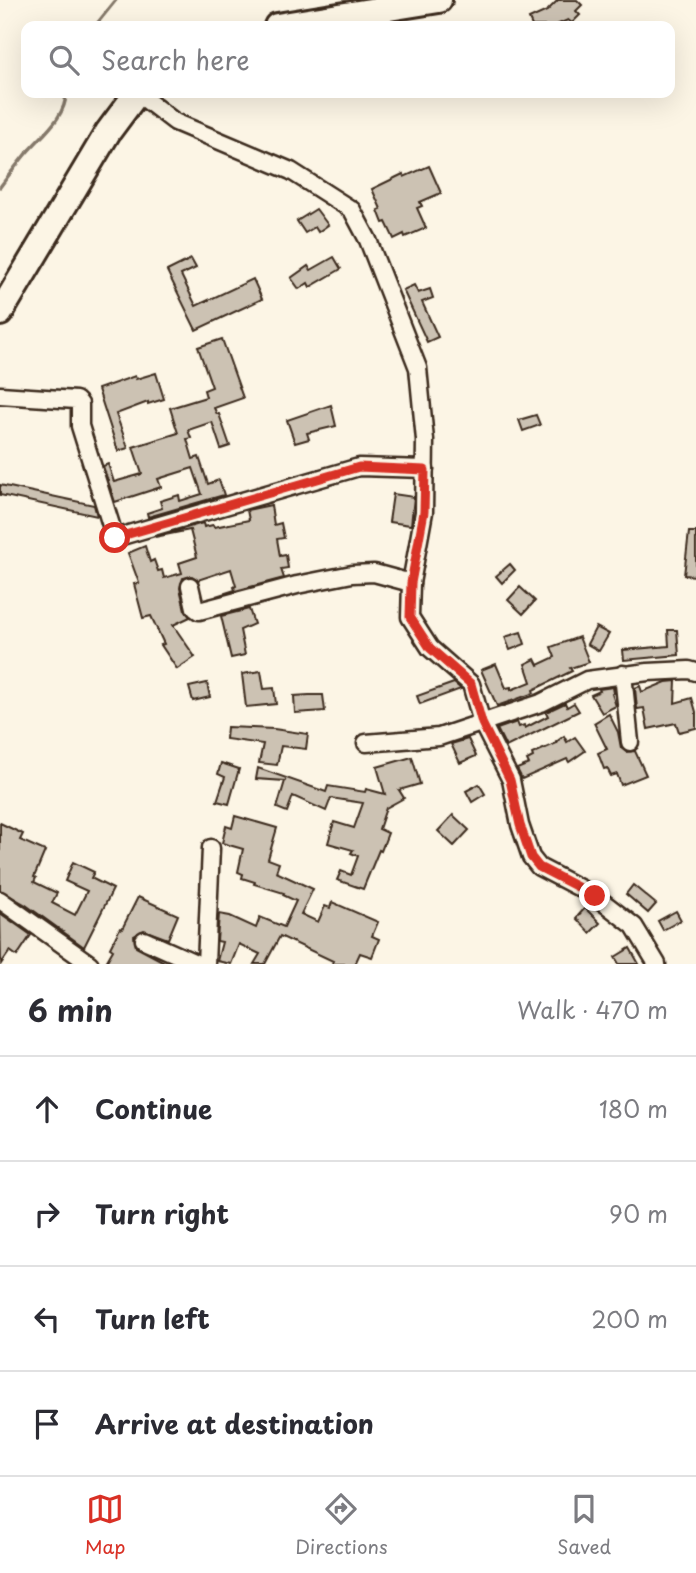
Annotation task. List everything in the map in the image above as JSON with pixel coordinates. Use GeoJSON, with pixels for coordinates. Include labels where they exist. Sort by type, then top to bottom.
{"type":"FeatureCollection","features":[{"type":"Feature","properties":{"kind":"highway"},"geometry":{"type":"LineString","coordinates":[[308,21],[439,0]]}},
{"type":"Feature","properties":{"kind":"highway"},"geometry":{"type":"LineString","coordinates":[[0,313],[108,132],[133,98]]}},
{"type":"Feature","properties":{"kind":"street"},"geometry":{"type":"LineString","coordinates":[[144,98],[175,122],[292,171],[352,210],[368,240],[418,368],[425,440],[424,512],[411,583],[410,617],[430,648],[471,684],[482,723],[510,780],[520,825],[531,857],[539,867],[595,896],[634,926],[657,964]]}},
{"type":"Feature","properties":{"kind":"street"},"geometry":{"type":"LineString","coordinates":[[0,395],[76,400],[80,404],[80,426],[115,538],[359,467],[425,470]]}},
{"type":"Feature","properties":{"kind":"street"},"geometry":{"type":"LineString","coordinates":[[190,586],[195,608],[199,611],[297,585],[352,575],[374,573],[411,583]]}},
{"type":"Feature","properties":{"kind":"street"},"geometry":{"type":"LineString","coordinates":[[366,743],[439,737],[541,703],[587,680],[623,674],[689,670],[696,672]]}},
{"type":"Feature","properties":{"kind":"street"},"geometry":{"type":"LineString","coordinates":[[623,674],[630,742]]}},
{"type":"Feature","properties":{"kind":"street"},"geometry":{"type":"LineString","coordinates":[[206,964],[211,848]]}},
{"type":"Feature","properties":{"kind":"street"},"geometry":{"type":"LineString","coordinates":[[0,900],[90,964]]}},
{"type":"Feature","properties":{"kind":"street"},"geometry":{"type":"LineString","coordinates":[[144,940],[198,964]]}},
{"type":"Feature","properties":{"kind":"building"},"geometry":{"type":"Polygon","coordinates":[[[558,0],[577,0],[582,5],[576,11],[580,15],[574,21],[530,21],[529,19],[547,11],[558,0]]]}},
{"type":"Feature","properties":{"kind":"building"},"geometry":{"type":"Polygon","coordinates":[[[429,166],[441,193],[420,202],[422,206],[417,208],[426,228],[394,239],[386,222],[383,223],[378,210],[381,209],[372,189],[403,174],[404,177],[429,166]]]}},
{"type":"Feature","properties":{"kind":"building"},"geometry":{"type":"Polygon","coordinates":[[[316,209],[328,225],[318,232],[315,227],[305,233],[297,221],[316,209]]]}},
{"type":"Feature","properties":{"kind":"building"},"geometry":{"type":"Polygon","coordinates":[[[334,257],[341,269],[310,287],[308,283],[299,289],[291,278],[308,266],[311,270],[334,257]]]}},
{"type":"Feature","properties":{"kind":"building"},"geometry":{"type":"Polygon","coordinates":[[[191,259],[196,268],[181,275],[196,306],[253,279],[262,299],[196,330],[167,271],[191,259]]]}},
{"type":"Feature","properties":{"kind":"building"},"geometry":{"type":"Polygon","coordinates":[[[414,285],[418,293],[430,289],[433,298],[422,302],[438,337],[427,342],[403,290],[414,285]]]}},
{"type":"Feature","properties":{"kind":"building"},"geometry":{"type":"Polygon","coordinates":[[[222,339],[243,398],[214,408],[219,414],[230,446],[221,449],[212,422],[188,430],[191,438],[187,439],[193,459],[199,457],[208,484],[219,480],[224,495],[148,517],[147,513],[162,508],[160,501],[179,495],[180,501],[202,494],[193,468],[158,479],[161,487],[115,502],[103,466],[108,464],[114,482],[142,474],[133,447],[178,433],[170,408],[206,397],[204,390],[212,387],[198,347],[222,339]]]}},
{"type":"Feature","properties":{"kind":"building"},"geometry":{"type":"Polygon","coordinates":[[[156,373],[164,399],[116,414],[128,448],[118,451],[98,389],[135,376],[136,379],[156,373]]]}},
{"type":"Feature","properties":{"kind":"building"},"geometry":{"type":"Polygon","coordinates":[[[331,405],[336,426],[307,433],[309,439],[295,443],[287,420],[331,405]]]}},
{"type":"Feature","properties":{"kind":"building"},"geometry":{"type":"Polygon","coordinates":[[[536,415],[540,425],[523,431],[519,420],[536,415]]]}},
{"type":"Feature","properties":{"kind":"building"},"geometry":{"type":"Polygon","coordinates":[[[0,485],[94,505],[97,516],[0,495],[0,485]]]}},
{"type":"Feature","properties":{"kind":"building"},"geometry":{"type":"Polygon","coordinates":[[[393,494],[414,497],[411,525],[389,522],[393,494]]]}},
{"type":"Feature","properties":{"kind":"building"},"geometry":{"type":"Polygon","coordinates":[[[271,505],[274,525],[281,523],[284,538],[277,539],[280,556],[286,555],[288,568],[281,569],[284,578],[216,596],[235,590],[231,569],[198,580],[192,576],[183,578],[180,588],[185,610],[190,617],[173,625],[195,657],[177,669],[161,645],[164,644],[151,616],[143,618],[134,584],[139,583],[128,553],[145,546],[150,562],[154,560],[158,571],[162,570],[164,578],[182,573],[179,563],[197,557],[190,530],[155,537],[203,523],[204,527],[214,527],[249,520],[247,510],[271,505]]]}},
{"type":"Feature","properties":{"kind":"building"},"geometry":{"type":"Polygon","coordinates":[[[689,532],[696,532],[696,576],[684,575],[689,532]]]}},
{"type":"Feature","properties":{"kind":"building"},"geometry":{"type":"Polygon","coordinates":[[[510,564],[515,570],[502,583],[496,576],[510,564]]]}},
{"type":"Feature","properties":{"kind":"building"},"geometry":{"type":"Polygon","coordinates":[[[520,587],[535,601],[523,614],[508,600],[520,587]]]}},
{"type":"Feature","properties":{"kind":"building"},"geometry":{"type":"Polygon","coordinates":[[[249,609],[254,624],[240,630],[245,655],[231,658],[221,616],[249,609]]]}},
{"type":"Feature","properties":{"kind":"building"},"geometry":{"type":"Polygon","coordinates":[[[596,627],[609,634],[599,651],[587,644],[596,627]]]}},
{"type":"Feature","properties":{"kind":"building"},"geometry":{"type":"Polygon","coordinates":[[[668,630],[677,630],[679,655],[624,660],[623,650],[669,646],[668,630]]]}},
{"type":"Feature","properties":{"kind":"building"},"geometry":{"type":"Polygon","coordinates":[[[521,632],[525,644],[510,650],[505,637],[521,632]]]}},
{"type":"Feature","properties":{"kind":"building"},"geometry":{"type":"Polygon","coordinates":[[[579,637],[589,662],[570,668],[572,671],[533,690],[534,693],[497,706],[481,670],[496,664],[506,688],[511,687],[511,690],[531,682],[525,664],[535,659],[538,665],[555,657],[551,647],[579,637]]]}},
{"type":"Feature","properties":{"kind":"building"},"geometry":{"type":"Polygon","coordinates":[[[261,671],[264,689],[274,688],[276,704],[246,707],[242,674],[261,671]]]}},
{"type":"Feature","properties":{"kind":"building"},"geometry":{"type":"Polygon","coordinates":[[[676,681],[675,703],[692,698],[696,712],[696,728],[679,732],[676,723],[648,729],[644,708],[637,709],[635,688],[640,686],[642,692],[666,682],[676,681]]]}},
{"type":"Feature","properties":{"kind":"building"},"geometry":{"type":"Polygon","coordinates":[[[207,683],[210,697],[193,701],[189,687],[207,683]]]}},
{"type":"Feature","properties":{"kind":"building"},"geometry":{"type":"Polygon","coordinates":[[[454,683],[461,689],[420,704],[417,696],[454,683]]]}},
{"type":"Feature","properties":{"kind":"building"},"geometry":{"type":"Polygon","coordinates":[[[613,687],[616,706],[602,713],[591,695],[600,691],[599,689],[613,687]]]}},
{"type":"Feature","properties":{"kind":"building"},"geometry":{"type":"Polygon","coordinates":[[[323,695],[325,711],[295,713],[294,696],[323,695]]]}},
{"type":"Feature","properties":{"kind":"building"},"geometry":{"type":"Polygon","coordinates":[[[565,703],[567,707],[574,703],[579,711],[506,747],[497,729],[517,722],[519,727],[524,725],[525,728],[548,716],[546,712],[565,703]]]}},
{"type":"Feature","properties":{"kind":"building"},"geometry":{"type":"Polygon","coordinates":[[[609,714],[618,732],[621,748],[626,752],[635,751],[646,775],[621,785],[617,774],[611,776],[607,768],[604,769],[598,753],[607,749],[594,723],[609,714]]]}},
{"type":"Feature","properties":{"kind":"building"},"geometry":{"type":"Polygon","coordinates":[[[227,727],[308,734],[306,749],[281,746],[277,765],[259,763],[263,744],[226,739],[227,727]]]}},
{"type":"Feature","properties":{"kind":"building"},"geometry":{"type":"Polygon","coordinates":[[[564,736],[567,742],[575,737],[585,751],[569,762],[567,759],[522,779],[517,769],[529,764],[527,760],[533,757],[532,754],[557,743],[564,736]]]}},
{"type":"Feature","properties":{"kind":"building"},"geometry":{"type":"Polygon","coordinates":[[[468,739],[476,756],[460,763],[451,744],[468,739]]]}},
{"type":"Feature","properties":{"kind":"building"},"geometry":{"type":"Polygon","coordinates":[[[412,757],[420,784],[399,790],[404,798],[386,808],[379,829],[388,833],[363,889],[337,880],[341,871],[351,875],[358,856],[351,853],[353,850],[328,843],[334,822],[354,828],[363,803],[331,798],[326,811],[293,796],[287,812],[277,808],[285,781],[256,779],[258,768],[326,792],[328,786],[365,792],[366,789],[385,794],[377,767],[412,757]]]}},
{"type":"Feature","properties":{"kind":"building"},"geometry":{"type":"Polygon","coordinates":[[[221,763],[239,769],[229,804],[217,801],[225,777],[218,774],[221,763]]]}},
{"type":"Feature","properties":{"kind":"building"},"geometry":{"type":"Polygon","coordinates":[[[479,784],[485,794],[472,802],[466,791],[479,784]]]}},
{"type":"Feature","properties":{"kind":"building"},"geometry":{"type":"Polygon","coordinates":[[[453,815],[469,830],[454,846],[438,831],[453,815]]]}},
{"type":"Feature","properties":{"kind":"building"},"geometry":{"type":"Polygon","coordinates":[[[235,816],[277,828],[268,859],[279,863],[276,872],[313,889],[301,914],[318,922],[325,906],[330,908],[332,902],[378,922],[372,936],[379,939],[372,957],[360,953],[355,964],[332,964],[333,961],[280,936],[265,964],[254,964],[260,954],[239,944],[231,964],[217,961],[222,942],[217,941],[219,914],[256,928],[260,917],[284,927],[296,901],[283,895],[284,893],[242,878],[243,874],[238,872],[243,849],[222,843],[226,826],[232,828],[235,816]]]}},
{"type":"Feature","properties":{"kind":"building"},"geometry":{"type":"Polygon","coordinates":[[[0,823],[23,834],[20,840],[45,851],[34,882],[57,893],[52,903],[75,915],[87,891],[65,881],[73,862],[94,872],[91,878],[113,889],[84,947],[26,905],[0,890],[0,823]]]}},
{"type":"Feature","properties":{"kind":"building"},"geometry":{"type":"Polygon","coordinates":[[[633,885],[656,904],[648,913],[626,894],[633,885]]]}},
{"type":"Feature","properties":{"kind":"building"},"geometry":{"type":"Polygon","coordinates":[[[138,897],[178,915],[168,939],[144,930],[134,936],[136,947],[168,964],[105,964],[113,950],[110,948],[138,897]]]}},
{"type":"Feature","properties":{"kind":"building"},"geometry":{"type":"Polygon","coordinates":[[[585,908],[600,923],[590,933],[576,918],[585,908]]]}},
{"type":"Feature","properties":{"kind":"building"},"geometry":{"type":"Polygon","coordinates":[[[676,911],[681,920],[663,930],[658,921],[676,911]]]}},
{"type":"Feature","properties":{"kind":"building"},"geometry":{"type":"Polygon","coordinates":[[[0,913],[31,935],[17,956],[10,951],[1,964],[0,913]]]}},
{"type":"Feature","properties":{"kind":"building"},"geometry":{"type":"Polygon","coordinates":[[[630,948],[639,964],[619,964],[615,957],[630,948]]]}},
{"type":"Feature","properties":{"kind":"waterway"},"geometry":{"type":"LineString","coordinates":[[99,21],[116,0]]}},
{"type":"Feature","properties":{"kind":"waterway"},"geometry":{"type":"LineString","coordinates":[[0,187],[57,119],[65,98]]}},
{"type":"Feature","properties":{"kind":"route"},"geometry":{"type":"LineString","coordinates":[[115,538],[359,467],[425,470],[424,512],[411,583],[410,617],[430,648],[471,684],[475,691],[482,723],[510,780],[520,825],[531,857],[539,867],[595,896]]}}]}
